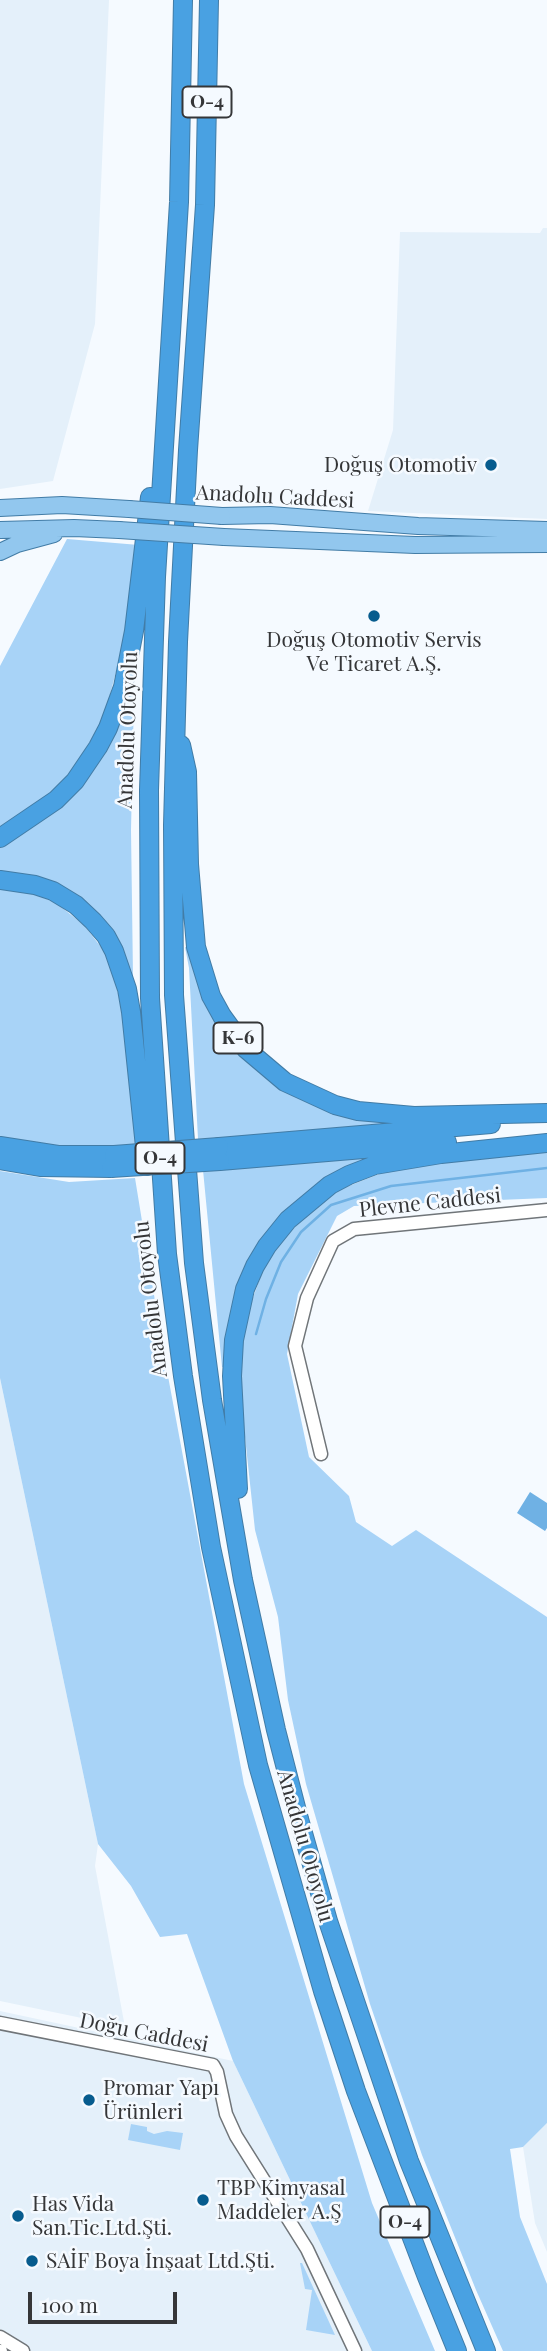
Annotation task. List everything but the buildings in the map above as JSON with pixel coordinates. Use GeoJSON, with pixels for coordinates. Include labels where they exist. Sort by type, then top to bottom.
{"type":"FeatureCollection","features":[{"type":"Feature","properties":{"kind":"highway","name":"Anadolu Otoyolu"},"geometry":{"type":"LineString","coordinates":[[183,0],[180,202],[156,590],[148,863],[150,998],[167,1254],[183,1376],[211,1547],[258,1765],[323,1991],[356,2091],[457,2351]]}},
{"type":"Feature","properties":{"kind":"highway","name":"Anadolu Otoyolu"},"geometry":{"type":"LineString","coordinates":[[209,0],[205,205],[188,450],[175,718],[174,995],[194,1263],[212,1400],[243,1580],[276,1730],[328,1921],[409,2161],[485,2351]]}},
{"type":"Feature","properties":{"kind":"highway"},"geometry":{"type":"LineString","coordinates":[[0,838],[55,800],[75,781],[98,747],[116,708],[134,631],[142,577],[146,520],[168,397]]}},
{"type":"Feature","properties":{"kind":"highway","name":"K-6"},"geometry":{"type":"LineString","coordinates":[[175,718],[187,772],[189,864],[196,947],[211,996],[246,1049],[285,1082],[335,1105],[358,1111],[414,1116],[547,1113]]}},
{"type":"Feature","properties":{"kind":"highway"},"geometry":{"type":"LineString","coordinates":[[0,880],[35,884],[76,905],[106,936],[114,951],[131,1012],[146,1160],[167,1254]]}},
{"type":"Feature","properties":{"kind":"highway"},"geometry":{"type":"LineString","coordinates":[[220,1154],[547,1120]]}},
{"type":"Feature","properties":{"kind":"highway"},"geometry":{"type":"LineString","coordinates":[[0,1160],[49,1168],[547,1133]]}},
{"type":"Feature","properties":{"kind":"highway"},"geometry":{"type":"LineString","coordinates":[[243,1580],[233,1423],[234,1340],[245,1289],[267,1246],[288,1220],[312,1198],[349,1175],[375,1164],[547,1143]]}},
{"type":"Feature","properties":{"kind":"highway"},"geometry":{"type":"LineString","coordinates":[[0,1146],[113,1162]]}},
{"type":"Feature","properties":{"kind":"main road","name":"Anadolu Caddesi"},"geometry":{"type":"LineString","coordinates":[[0,508],[62,505],[222,516],[270,515],[418,526],[547,530]]}},
{"type":"Feature","properties":{"kind":"main road","name":"Anadolu Caddesi"},"geometry":{"type":"LineString","coordinates":[[0,530],[74,528],[415,545],[547,544]]}},
{"type":"Feature","properties":{"kind":"main road"},"geometry":{"type":"LineString","coordinates":[[0,552],[17,544],[74,528]]}},
{"type":"Feature","properties":{"kind":"street","name":"Plevne Caddesi"},"geometry":{"type":"LineString","coordinates":[[321,1454],[295,1346],[307,1298],[333,1241],[354,1229],[547,1210]]}},
{"type":"Feature","properties":{"kind":"street","name":"Doğu Caddesi"},"geometry":{"type":"LineString","coordinates":[[0,2023],[213,2066],[217,2072],[226,2114],[236,2136],[301,2239],[355,2351]]}},
{"type":"Feature","properties":{"kind":"street"},"geometry":{"type":"LineString","coordinates":[[0,2337],[23,2351]]}},
{"type":"Feature","properties":{"kind":"shaded area"},"geometry":{"type":"Polygon","coordinates":[[[0,0],[109,0],[95,324],[53,481],[0,489],[0,0]]]}},
{"type":"Feature","properties":{"kind":"shaded area"},"geometry":{"type":"Polygon","coordinates":[[[543,228],[547,228],[547,519],[368,511],[393,430],[400,232],[540,233],[543,228]]]}},
{"type":"Feature","properties":{"kind":"shaded area"},"geometry":{"type":"Polygon","coordinates":[[[67,539],[139,545],[134,604],[103,721],[82,761],[43,802],[0,829],[0,666],[67,539]]]}},
{"type":"Feature","properties":{"kind":"shaded area"},"geometry":{"type":"Polygon","coordinates":[[[130,695],[134,696],[131,830],[133,977],[130,976],[122,951],[25,875],[0,872],[0,847],[44,819],[85,781],[101,759],[130,695]]]}},
{"type":"Feature","properties":{"kind":"shaded area"},"geometry":{"type":"Polygon","coordinates":[[[0,888],[35,894],[56,903],[84,925],[104,951],[115,980],[125,1024],[136,1145],[58,1146],[20,1143],[0,1138],[0,888]]]}},
{"type":"Feature","properties":{"kind":"shaded area"},"geometry":{"type":"Polygon","coordinates":[[[185,947],[189,948],[193,966],[287,1092],[434,1120],[288,1134],[198,1139],[189,968],[185,947]]]}},
{"type":"Feature","properties":{"kind":"shaded area"},"geometry":{"type":"Polygon","coordinates":[[[547,1149],[547,1198],[354,1206],[337,1216],[298,1294],[287,1354],[309,1457],[349,1496],[356,1522],[392,1546],[416,1530],[547,1617],[547,2123],[523,2147],[510,2149],[520,2217],[547,2284],[547,2351],[503,2351],[422,2155],[370,2004],[306,1784],[288,1700],[278,1617],[255,1530],[242,1409],[241,1340],[247,1314],[272,1254],[284,1238],[322,1201],[341,1189],[392,1169],[547,1149]]]}},
{"type":"Feature","properties":{"kind":"shaded area"},"geometry":{"type":"Polygon","coordinates":[[[384,1155],[279,1218],[266,1233],[226,1367],[222,1367],[203,1170],[384,1155]]]}},
{"type":"Feature","properties":{"kind":"shaded area"},"geometry":{"type":"Polygon","coordinates":[[[0,1171],[69,1182],[135,1178],[162,1344],[244,1784],[372,2203],[435,2351],[372,2351],[233,2061],[187,1934],[160,1937],[131,1886],[98,1844],[0,1378],[0,1171]]]}},
{"type":"Feature","properties":{"kind":"shaded area"},"geometry":{"type":"Polygon","coordinates":[[[0,1378],[98,1844],[95,1866],[125,2027],[0,2001],[0,1378]]]}},
{"type":"Feature","properties":{"kind":"shaded area"},"geometry":{"type":"Polygon","coordinates":[[[530,1492],[547,1503],[545,1531],[517,1513],[530,1492]]]}},
{"type":"Feature","properties":{"kind":"shaded area"},"geometry":{"type":"Polygon","coordinates":[[[0,2011],[233,2061],[372,2351],[0,2351],[0,2011]]]}},
{"type":"Feature","properties":{"kind":"shaded area"},"geometry":{"type":"Polygon","coordinates":[[[547,2123],[547,2252],[535,2223],[523,2147],[547,2123]]]}},
{"type":"Feature","properties":{"kind":"shaded area"},"geometry":{"type":"Polygon","coordinates":[[[131,2124],[147,2127],[147,2131],[154,2134],[167,2131],[183,2133],[180,2150],[128,2140],[131,2124]]]}},
{"type":"Feature","properties":{"kind":"shaded area"},"geometry":{"type":"Polygon","coordinates":[[[300,2263],[335,2335],[306,2330],[312,2290],[305,2289],[300,2263]]]}},
{"type":"Feature","properties":{"kind":"waterway"},"geometry":{"type":"LineString","coordinates":[[256,1334],[281,1262],[301,1232],[331,1205],[391,1186],[547,1168]]}},
{"type":"Feature","properties":{"kind":"place","name":"Doğuş Otomotiv"},"geometry":{"type":"Point","coordinates":[491,465]}},
{"type":"Feature","properties":{"kind":"place","name":"Doğuş Otomotiv Servis Ve Ticaret A.Ş."},"geometry":{"type":"Point","coordinates":[374,616]}},
{"type":"Feature","properties":{"kind":"place","name":"Promar Yapı Ürünleri"},"geometry":{"type":"Point","coordinates":[89,2100]}},
{"type":"Feature","properties":{"kind":"place","name":"TBP Kimyasal Maddeler A.Ş"},"geometry":{"type":"Point","coordinates":[203,2200]}},
{"type":"Feature","properties":{"kind":"place","name":"Has Vida San.Tic.Ltd.Şti."},"geometry":{"type":"Point","coordinates":[18,2216]}},
{"type":"Feature","properties":{"kind":"place","name":"SAİF Boya İnşaat Ltd.Şti."},"geometry":{"type":"Point","coordinates":[32,2261]}}]}
